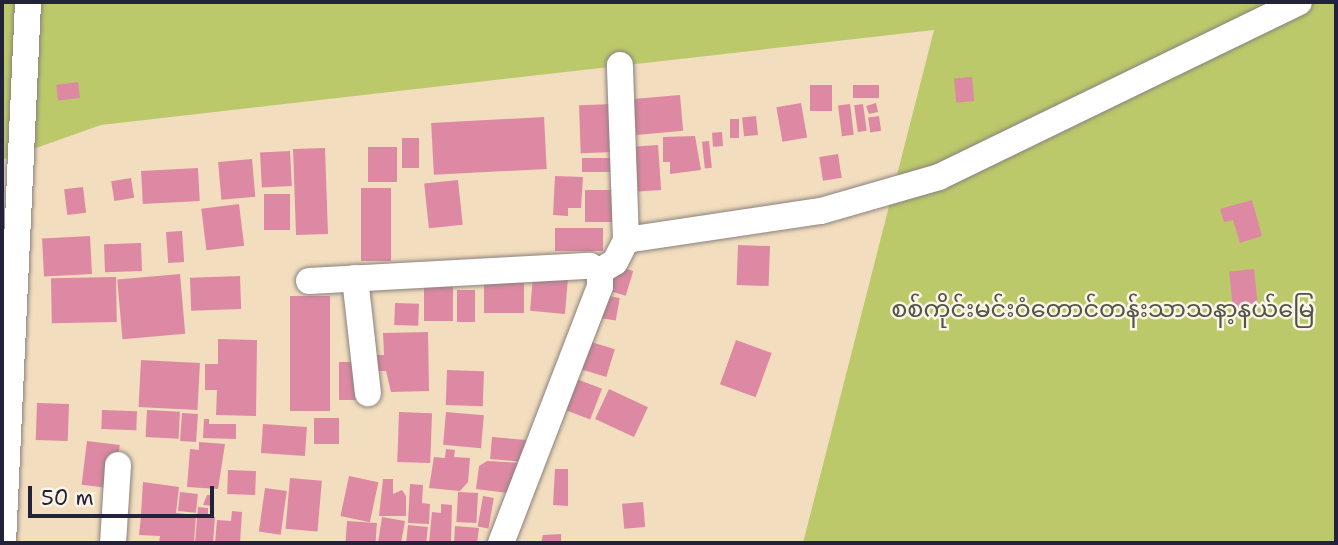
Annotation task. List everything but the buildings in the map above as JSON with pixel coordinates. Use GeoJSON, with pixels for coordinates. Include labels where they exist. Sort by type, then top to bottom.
{"type":"FeatureCollection","features":[{"type":"Feature","properties":{"kind":"street"},"geometry":{"type":"LineString","coordinates":[[3,543],[29,2]]}},
{"type":"Feature","properties":{"kind":"street"},"geometry":{"type":"LineString","coordinates":[[626,240],[821,211],[939,177],[1298,2]]}},
{"type":"Feature","properties":{"kind":"street"},"geometry":{"type":"LineString","coordinates":[[600,271],[615,262],[626,240],[620,65]]}},
{"type":"Feature","properties":{"kind":"street"},"geometry":{"type":"LineString","coordinates":[[309,281],[590,266],[600,271]]}},
{"type":"Feature","properties":{"kind":"street"},"geometry":{"type":"LineString","coordinates":[[501,543],[600,286],[600,271]]}},
{"type":"Feature","properties":{"kind":"street"},"geometry":{"type":"LineString","coordinates":[[355,278],[368,393]]}},
{"type":"Feature","properties":{"kind":"street"},"geometry":{"type":"LineString","coordinates":[[113,543],[118,465]]}},
{"type":"Feature","properties":{"kind":"green space","name":"စစ်ကိုင်းမင်းဝံတောင်တန်းသာသနာ့နယ်မြေ"},"geometry":{"type":"Polygon","coordinates":[[[2,2],[1336,2],[1336,543],[803,543],[934,30],[101,125],[2,160],[2,2]]]}}]}
